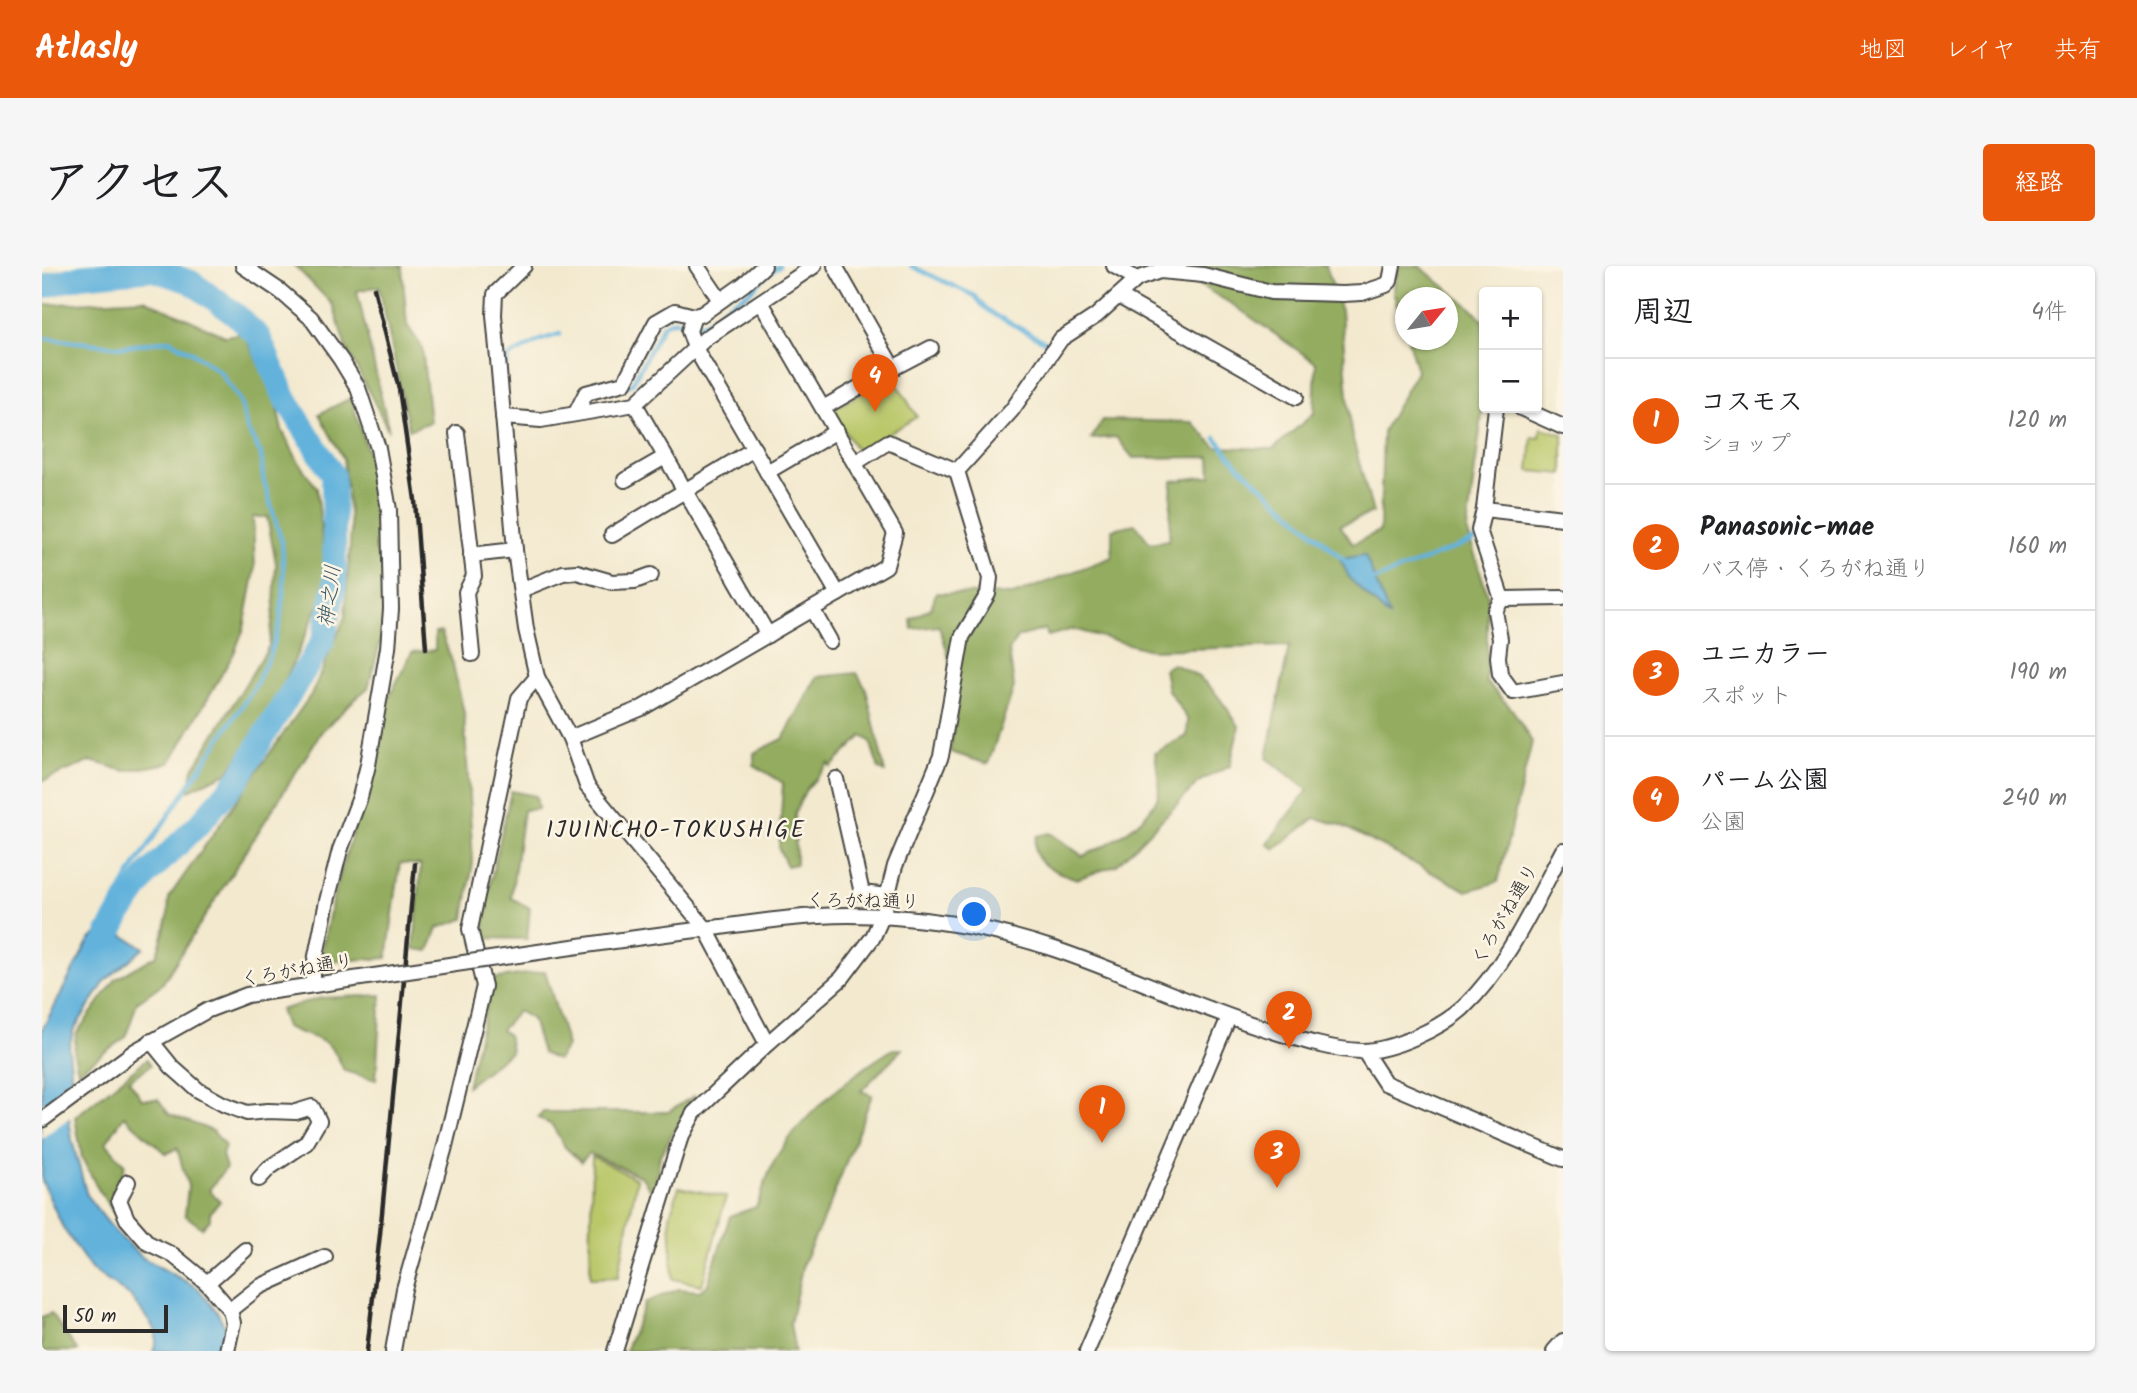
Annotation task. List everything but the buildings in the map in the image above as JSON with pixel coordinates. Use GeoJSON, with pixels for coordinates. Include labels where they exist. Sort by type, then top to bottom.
{"type":"FeatureCollection","features":[{"type":"Feature","properties":{"kind":"street"},"geometry":{"type":"LineString","coordinates":[[243,266],[280,291],[311,318],[358,388],[378,448],[388,510],[391,610],[388,648],[368,765],[360,797],[340,850],[327,901],[313,971],[313,985]]}},
{"type":"Feature","properties":{"kind":"street"},"geometry":{"type":"LineString","coordinates":[[524,266],[495,294],[494,316],[515,550],[526,629],[537,677],[570,738],[587,786],[706,929],[767,1044]]}},
{"type":"Feature","properties":{"kind":"street"},"geometry":{"type":"LineString","coordinates":[[697,266],[720,300]]}},
{"type":"Feature","properties":{"kind":"street"},"geometry":{"type":"LineString","coordinates":[[691,324],[764,266]]}},
{"type":"Feature","properties":{"kind":"street"},"geometry":{"type":"LineString","coordinates":[[503,417],[541,419],[635,404],[706,338],[814,266]]}},
{"type":"Feature","properties":{"kind":"street"},"geometry":{"type":"LineString","coordinates":[[835,266],[893,368]]}},
{"type":"Feature","properties":{"kind":"street"},"geometry":{"type":"LineString","coordinates":[[1114,266],[1137,278]]}},
{"type":"Feature","properties":{"kind":"street"},"geometry":{"type":"LineString","coordinates":[[957,471],[1012,410],[1061,339],[1096,316],[1137,278],[1160,271],[1203,275],[1270,292],[1343,294],[1362,293],[1386,285],[1390,281],[1393,266]]}},
{"type":"Feature","properties":{"kind":"street"},"geometry":{"type":"LineString","coordinates":[[1118,296],[1296,397]]}},
{"type":"Feature","properties":{"kind":"street"},"geometry":{"type":"LineString","coordinates":[[570,738],[642,708],[886,566],[895,533],[761,302]]}},
{"type":"Feature","properties":{"kind":"street"},"geometry":{"type":"LineString","coordinates":[[576,414],[586,393],[624,383],[656,322],[675,311],[691,324],[695,348],[838,594]]}},
{"type":"Feature","properties":{"kind":"street"},"geometry":{"type":"LineString","coordinates":[[823,408],[931,348]]}},
{"type":"Feature","properties":{"kind":"street"},"geometry":{"type":"LineString","coordinates":[[635,404],[768,635]]}},
{"type":"Feature","properties":{"kind":"street"},"geometry":{"type":"LineString","coordinates":[[1495,413],[1479,530],[1502,599],[1495,611],[1500,639],[1500,674],[1514,692],[1563,683]]}},
{"type":"Feature","properties":{"kind":"street"},"geometry":{"type":"LineString","coordinates":[[1532,413],[1563,427]]}},
{"type":"Feature","properties":{"kind":"street"},"geometry":{"type":"LineString","coordinates":[[767,471],[837,431]]}},
{"type":"Feature","properties":{"kind":"street"},"geometry":{"type":"LineString","coordinates":[[457,433],[474,576],[467,592],[472,654]]}},
{"type":"Feature","properties":{"kind":"street"},"geometry":{"type":"LineString","coordinates":[[855,463],[888,442],[957,471]]}},
{"type":"Feature","properties":{"kind":"street"},"geometry":{"type":"LineString","coordinates":[[612,535],[754,449]]}},
{"type":"Feature","properties":{"kind":"street"},"geometry":{"type":"LineString","coordinates":[[625,480],[665,457]]}},
{"type":"Feature","properties":{"kind":"street"},"geometry":{"type":"LineString","coordinates":[[615,1351],[680,1139],[694,1113],[842,978],[873,937],[882,917],[895,866],[941,756],[962,637],[988,594],[990,578],[957,471]]}},
{"type":"Feature","properties":{"kind":"street"},"geometry":{"type":"LineString","coordinates":[[1484,509],[1563,518]]}},
{"type":"Feature","properties":{"kind":"street"},"geometry":{"type":"LineString","coordinates":[[471,555],[515,550]]}},
{"type":"Feature","properties":{"kind":"street"},"geometry":{"type":"LineString","coordinates":[[521,590],[563,573],[577,572],[612,582],[635,581],[650,575]]}},
{"type":"Feature","properties":{"kind":"street"},"geometry":{"type":"LineString","coordinates":[[1502,599],[1563,597]]}},
{"type":"Feature","properties":{"kind":"street"},"geometry":{"type":"LineString","coordinates":[[812,609],[831,642]]}},
{"type":"Feature","properties":{"kind":"street"},"geometry":{"type":"LineString","coordinates":[[393,1351],[404,1289],[444,1150],[484,986],[470,929],[520,698],[537,677]]}},
{"type":"Feature","properties":{"kind":"street"},"geometry":{"type":"LineString","coordinates":[[836,779],[862,893],[888,896]]}},
{"type":"Feature","properties":{"kind":"street","name":"くろがね通り"},"geometry":{"type":"LineString","coordinates":[[42,1119],[151,1041],[208,1010],[247,995],[518,954],[816,916],[854,915],[956,924],[1068,953],[1229,1017],[1298,1039],[1364,1051],[1416,1037],[1461,1010],[1479,992],[1499,967],[1563,850]]}},
{"type":"Feature","properties":{"kind":"street"},"geometry":{"type":"LineString","coordinates":[[1087,1351],[1229,1017]]}},
{"type":"Feature","properties":{"kind":"street"},"geometry":{"type":"LineString","coordinates":[[151,1041],[172,1067],[198,1090],[223,1104],[247,1113],[296,1112],[312,1107],[319,1121],[306,1143],[269,1168],[259,1179]]}},
{"type":"Feature","properties":{"kind":"street"},"geometry":{"type":"LineString","coordinates":[[1364,1051],[1385,1083],[1563,1159]]}},
{"type":"Feature","properties":{"kind":"street"},"geometry":{"type":"LineString","coordinates":[[128,1182],[119,1200],[127,1219],[148,1242],[173,1255],[207,1283],[230,1310],[233,1323],[227,1351]]}},
{"type":"Feature","properties":{"kind":"street"},"geometry":{"type":"LineString","coordinates":[[207,1283],[245,1250]]}},
{"type":"Feature","properties":{"kind":"street"},"geometry":{"type":"LineString","coordinates":[[230,1310],[259,1287],[326,1257]]}},
{"type":"Feature","properties":{"kind":"street"},"geometry":{"type":"LineString","coordinates":[[1555,1351],[1563,1341]]}},
{"type":"Feature","properties":{"kind":"green space"},"geometry":{"type":"Polygon","coordinates":[[[295,266],[402,266],[407,325],[422,347],[430,422],[409,430],[379,286],[357,291],[389,431],[345,345],[333,305],[295,266]]]}},
{"type":"Feature","properties":{"kind":"green space"},"geometry":{"type":"Polygon","coordinates":[[[1167,266],[1326,266],[1341,311],[1351,432],[1373,513],[1340,525],[1353,544],[1380,531],[1383,431],[1417,371],[1411,350],[1458,350],[1458,297],[1479,316],[1479,413],[1482,413],[1467,530],[1488,596],[1486,682],[1512,709],[1532,742],[1498,882],[1467,891],[1341,825],[1315,818],[1275,849],[1267,844],[1308,790],[1267,758],[1289,646],[1150,650],[1073,629],[1048,636],[1045,629],[1018,637],[1009,650],[1014,687],[988,764],[950,752],[958,701],[947,650],[939,626],[912,629],[911,619],[931,608],[936,593],[1013,595],[1112,557],[1112,529],[1135,524],[1150,543],[1169,540],[1172,481],[1211,476],[1210,457],[1133,458],[1116,437],[1091,439],[1103,420],[1192,422],[1216,447],[1273,449],[1314,413],[1316,363],[1235,306],[1167,266]]]}},
{"type":"Feature","properties":{"kind":"green space"},"geometry":{"type":"Polygon","coordinates":[[[1399,266],[1419,266],[1445,287],[1395,287],[1395,298],[1393,291],[1399,266]]]}},
{"type":"Feature","properties":{"kind":"green space"},"geometry":{"type":"Polygon","coordinates":[[[144,299],[225,336],[244,333],[275,399],[282,430],[299,463],[317,488],[327,586],[276,702],[226,775],[189,790],[193,769],[269,646],[276,563],[267,517],[253,517],[255,570],[244,628],[234,653],[170,763],[125,771],[91,761],[42,781],[42,305],[144,299]]]}},
{"type":"Feature","properties":{"kind":"green space"},"geometry":{"type":"Polygon","coordinates":[[[892,375],[917,417],[860,450],[855,448],[835,415],[836,408],[892,375]]]}},
{"type":"Feature","properties":{"kind":"green space"},"geometry":{"type":"Polygon","coordinates":[[[351,398],[378,487],[384,576],[384,628],[368,688],[322,731],[162,984],[137,1002],[126,1037],[78,1071],[74,1054],[76,1034],[116,979],[157,955],[168,917],[169,897],[312,693],[345,617],[351,531],[343,458],[319,414],[351,398]]]}},
{"type":"Feature","properties":{"kind":"green space"},"geometry":{"type":"Polygon","coordinates":[[[1541,428],[1563,434],[1563,474],[1529,471],[1532,437],[1540,438],[1541,428]]]}},
{"type":"Feature","properties":{"kind":"green space"},"geometry":{"type":"Polygon","coordinates":[[[441,632],[452,661],[464,713],[473,862],[464,919],[438,928],[429,951],[414,949],[421,865],[400,863],[387,958],[319,962],[333,898],[368,781],[387,701],[412,652],[435,650],[435,633],[441,632]]]}},
{"type":"Feature","properties":{"kind":"green space"},"geometry":{"type":"Polygon","coordinates":[[[1172,664],[1204,681],[1239,726],[1230,766],[1200,781],[1117,865],[1077,879],[1045,865],[1036,854],[1037,836],[1050,833],[1083,856],[1126,832],[1145,816],[1152,806],[1159,792],[1155,753],[1187,736],[1188,720],[1168,690],[1164,669],[1172,664]]]}},
{"type":"Feature","properties":{"kind":"green space"},"geometry":{"type":"Polygon","coordinates":[[[857,673],[866,689],[885,772],[879,769],[870,741],[862,736],[831,767],[829,763],[805,791],[795,813],[796,864],[787,866],[779,849],[783,783],[754,765],[754,753],[783,739],[817,677],[857,673]]]}},
{"type":"Feature","properties":{"kind":"green space"},"geometry":{"type":"Polygon","coordinates":[[[511,791],[536,796],[538,809],[523,810],[511,898],[530,908],[527,939],[484,938],[485,907],[511,791]]]}},
{"type":"Feature","properties":{"kind":"green space"},"geometry":{"type":"Polygon","coordinates":[[[545,971],[567,1046],[557,1060],[542,1053],[532,1019],[518,1011],[501,1030],[508,1035],[511,1051],[467,1086],[493,979],[545,971]]]}},
{"type":"Feature","properties":{"kind":"green space"},"geometry":{"type":"Polygon","coordinates":[[[381,995],[376,1080],[344,1071],[328,1045],[286,1027],[280,1010],[321,998],[381,995]]]}},
{"type":"Feature","properties":{"kind":"green space"},"geometry":{"type":"Polygon","coordinates":[[[893,1049],[902,1049],[861,1091],[872,1095],[830,1204],[803,1263],[790,1324],[795,1351],[625,1351],[646,1302],[679,1289],[699,1291],[707,1286],[730,1216],[756,1207],[774,1162],[788,1140],[814,1110],[845,1083],[893,1049]]]}},
{"type":"Feature","properties":{"kind":"green space"},"geometry":{"type":"Polygon","coordinates":[[[147,1059],[151,1065],[129,1080],[142,1099],[158,1099],[169,1114],[213,1131],[225,1146],[222,1155],[226,1168],[209,1190],[220,1201],[210,1213],[210,1220],[202,1228],[185,1215],[188,1186],[177,1148],[166,1154],[124,1116],[106,1143],[125,1165],[114,1195],[118,1219],[82,1158],[75,1117],[147,1059]]]}},
{"type":"Feature","properties":{"kind":"green space"},"geometry":{"type":"Polygon","coordinates":[[[695,1095],[660,1155],[654,1195],[642,1177],[589,1153],[581,1162],[565,1147],[552,1125],[538,1118],[543,1112],[668,1112],[695,1095]]]}},
{"type":"Feature","properties":{"kind":"green space"},"geometry":{"type":"Polygon","coordinates":[[[592,1156],[637,1179],[618,1277],[590,1278],[592,1156]]]}},
{"type":"Feature","properties":{"kind":"green space"},"geometry":{"type":"Polygon","coordinates":[[[679,1187],[726,1197],[702,1285],[673,1279],[670,1216],[679,1187]]]}},
{"type":"Feature","properties":{"kind":"green space"},"geometry":{"type":"Polygon","coordinates":[[[51,1313],[78,1351],[42,1351],[42,1317],[51,1313]]]}},
{"type":"Feature","properties":{"kind":"water"},"geometry":{"type":"Polygon","coordinates":[[[1365,555],[1390,618],[1350,579],[1340,559],[1365,555]]]}},
{"type":"Feature","properties":{"kind":"water"},"geometry":{"type":"Polygon","coordinates":[[[107,926],[144,948],[106,980],[73,1031],[69,1048],[69,1119],[72,1140],[87,1196],[116,1233],[143,1258],[198,1288],[218,1313],[229,1335],[220,1351],[153,1351],[156,1331],[131,1297],[91,1269],[63,1228],[42,1181],[42,1030],[89,940],[107,926]]]}},
{"type":"Feature","properties":{"kind":"pier"},"geometry":{"type":"Polygon","coordinates":[[[74,1080],[73,1115],[42,1138],[42,1105],[74,1080]]]}},
{"type":"Feature","properties":{"kind":"waterway"},"geometry":{"type":"LineString","coordinates":[[629,386],[663,325],[675,321],[694,324],[708,321],[779,266]]}},
{"type":"Feature","properties":{"kind":"waterway"},"geometry":{"type":"LineString","coordinates":[[911,266],[975,296],[997,316],[1048,343]]}},
{"type":"Feature","properties":{"kind":"waterway","name":"神之川"},"geometry":{"type":"LineString","coordinates":[[42,287],[81,276],[151,269],[191,282],[235,314],[259,337],[285,398],[333,475],[335,584],[323,641],[239,778],[199,824],[148,874],[121,913],[97,959]]}},
{"type":"Feature","properties":{"kind":"waterway"},"geometry":{"type":"LineString","coordinates":[[505,368],[508,357],[541,340],[560,334]]}},
{"type":"Feature","properties":{"kind":"waterway"},"geometry":{"type":"LineString","coordinates":[[42,338],[123,347],[169,340],[220,372],[240,401],[247,429],[261,454],[263,478],[282,543],[284,585],[280,623],[270,654],[254,688],[136,864],[99,929],[98,938]]}},
{"type":"Feature","properties":{"kind":"waterway"},"geometry":{"type":"LineString","coordinates":[[1216,438],[1238,465],[1345,561]]}},
{"type":"Feature","properties":{"kind":"waterway"},"geometry":{"type":"LineString","coordinates":[[1375,580],[1475,540]]}},
{"type":"Feature","properties":{"kind":"railway"},"geometry":{"type":"LineString","coordinates":[[374,288],[399,389],[415,500],[426,648]]}},
{"type":"Feature","properties":{"kind":"railway"},"geometry":{"type":"LineString","coordinates":[[367,1351],[415,864]]}},
{"type":"Feature","properties":{"kind":"place","name":"パーム公園"},"geometry":{"type":"Point","coordinates":[875,412]}},
{"type":"Feature","properties":{"kind":"place","name":"Panasonic-mae"},"geometry":{"type":"Point","coordinates":[1289,1049]}},
{"type":"Feature","properties":{"kind":"place","name":"コスモス"},"geometry":{"type":"Point","coordinates":[1102,1143]}},
{"type":"Feature","properties":{"kind":"place","name":"ユニカラー"},"geometry":{"type":"Point","coordinates":[1277,1188]}},
{"type":"Feature","properties":{"kind":"district","name":"IJUINCHO-TOKUSHIGE"},"geometry":{"type":"Point","coordinates":[676,829]}}]}
